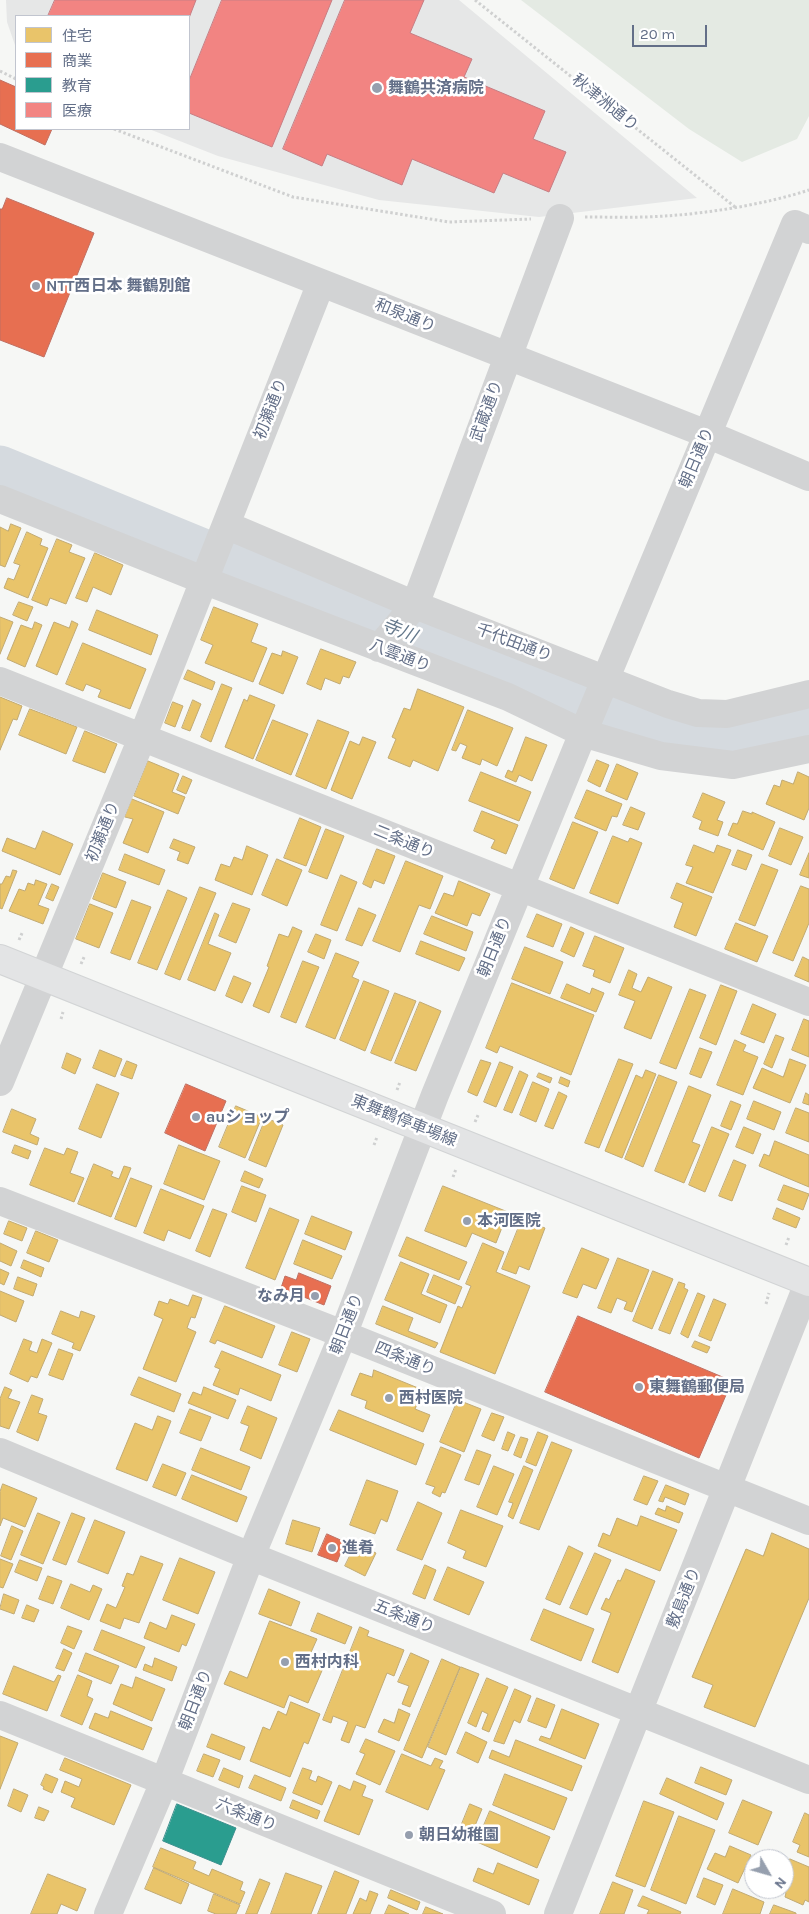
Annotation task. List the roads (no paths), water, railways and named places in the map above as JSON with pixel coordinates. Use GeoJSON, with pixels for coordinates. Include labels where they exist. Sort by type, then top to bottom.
{"type":"FeatureCollection","features":[{"type":"Feature","properties":{"kind":"main road","name":"東舞鶴停車場線"},"geometry":{"type":"LineString","coordinates":[[0,959],[809,1282]]}},
{"type":"Feature","properties":{"kind":"street","name":"和泉通り"},"geometry":{"type":"LineString","coordinates":[[0,157],[707,434],[809,477]]}},
{"type":"Feature","properties":{"kind":"street","name":"武蔵通り"},"geometry":{"type":"LineString","coordinates":[[411,609],[560,218]]}},
{"type":"Feature","properties":{"kind":"street","name":"朝日通り"},"geometry":{"type":"LineString","coordinates":[[108,1914],[164,1782],[252,1556],[344,1335],[409,1160],[602,686],[707,434],[802,227]]}},
{"type":"Feature","properties":{"kind":"street","name":"初瀬通り"},"geometry":{"type":"LineString","coordinates":[[0,1082],[142,738],[321,283]]}},
{"type":"Feature","properties":{"kind":"street","name":"八雲通り"},"geometry":{"type":"LineString","coordinates":[[0,499],[206,574],[383,643],[585,728],[661,756],[733,765],[809,749]]}},
{"type":"Feature","properties":{"kind":"street","name":"千代田通り"},"geometry":{"type":"LineString","coordinates":[[224,531],[602,686],[698,713],[726,714],[809,694]]}},
{"type":"Feature","properties":{"kind":"street"},"geometry":{"type":"LineString","coordinates":[[383,643],[411,609]]}},
{"type":"Feature","properties":{"kind":"street","name":"二条通り"},"geometry":{"type":"LineString","coordinates":[[0,681],[809,1002]]}},
{"type":"Feature","properties":{"kind":"street","name":"四条通り"},"geometry":{"type":"LineString","coordinates":[[0,1201],[344,1335],[809,1521]]}},
{"type":"Feature","properties":{"kind":"street","name":"敷島通り"},"geometry":{"type":"LineString","coordinates":[[558,1914],[809,1282]]}},
{"type":"Feature","properties":{"kind":"street","name":"五条通り"},"geometry":{"type":"LineString","coordinates":[[0,1452],[252,1556],[809,1780]]}},
{"type":"Feature","properties":{"kind":"street","name":"六条通り"},"geometry":{"type":"LineString","coordinates":[[0,1715],[492,1914]]}},
{"type":"Feature","properties":{"kind":"waterway","name":"寺川"},"geometry":{"type":"LineString","coordinates":[[0,468],[569,701],[594,706],[673,739],[729,737],[809,724]]}},
{"type":"Feature","properties":{"kind":"place","name":"舞鶴共済病院"},"geometry":{"type":"Point","coordinates":[377,88]}},
{"type":"Feature","properties":{"kind":"place","name":"NTT西日本 舞鶴別館"},"geometry":{"type":"Point","coordinates":[36,286]}},
{"type":"Feature","properties":{"kind":"place","name":"auショップ"},"geometry":{"type":"Point","coordinates":[196,1117]}},
{"type":"Feature","properties":{"kind":"place","name":"本河医院"},"geometry":{"type":"Point","coordinates":[467,1221]}},
{"type":"Feature","properties":{"kind":"place","name":"なみ月"},"geometry":{"type":"Point","coordinates":[315,1296]}},
{"type":"Feature","properties":{"kind":"place","name":"東舞鶴郵便局"},"geometry":{"type":"Point","coordinates":[639,1387]}},
{"type":"Feature","properties":{"kind":"place","name":"西村医院"},"geometry":{"type":"Point","coordinates":[389,1398]}},
{"type":"Feature","properties":{"kind":"place","name":"進肴"},"geometry":{"type":"Point","coordinates":[332,1548]}},
{"type":"Feature","properties":{"kind":"place","name":"西村内科"},"geometry":{"type":"Point","coordinates":[285,1662]}},
{"type":"Feature","properties":{"kind":"place","name":"朝日幼稚園"},"geometry":{"type":"Point","coordinates":[409,1835]}}]}
